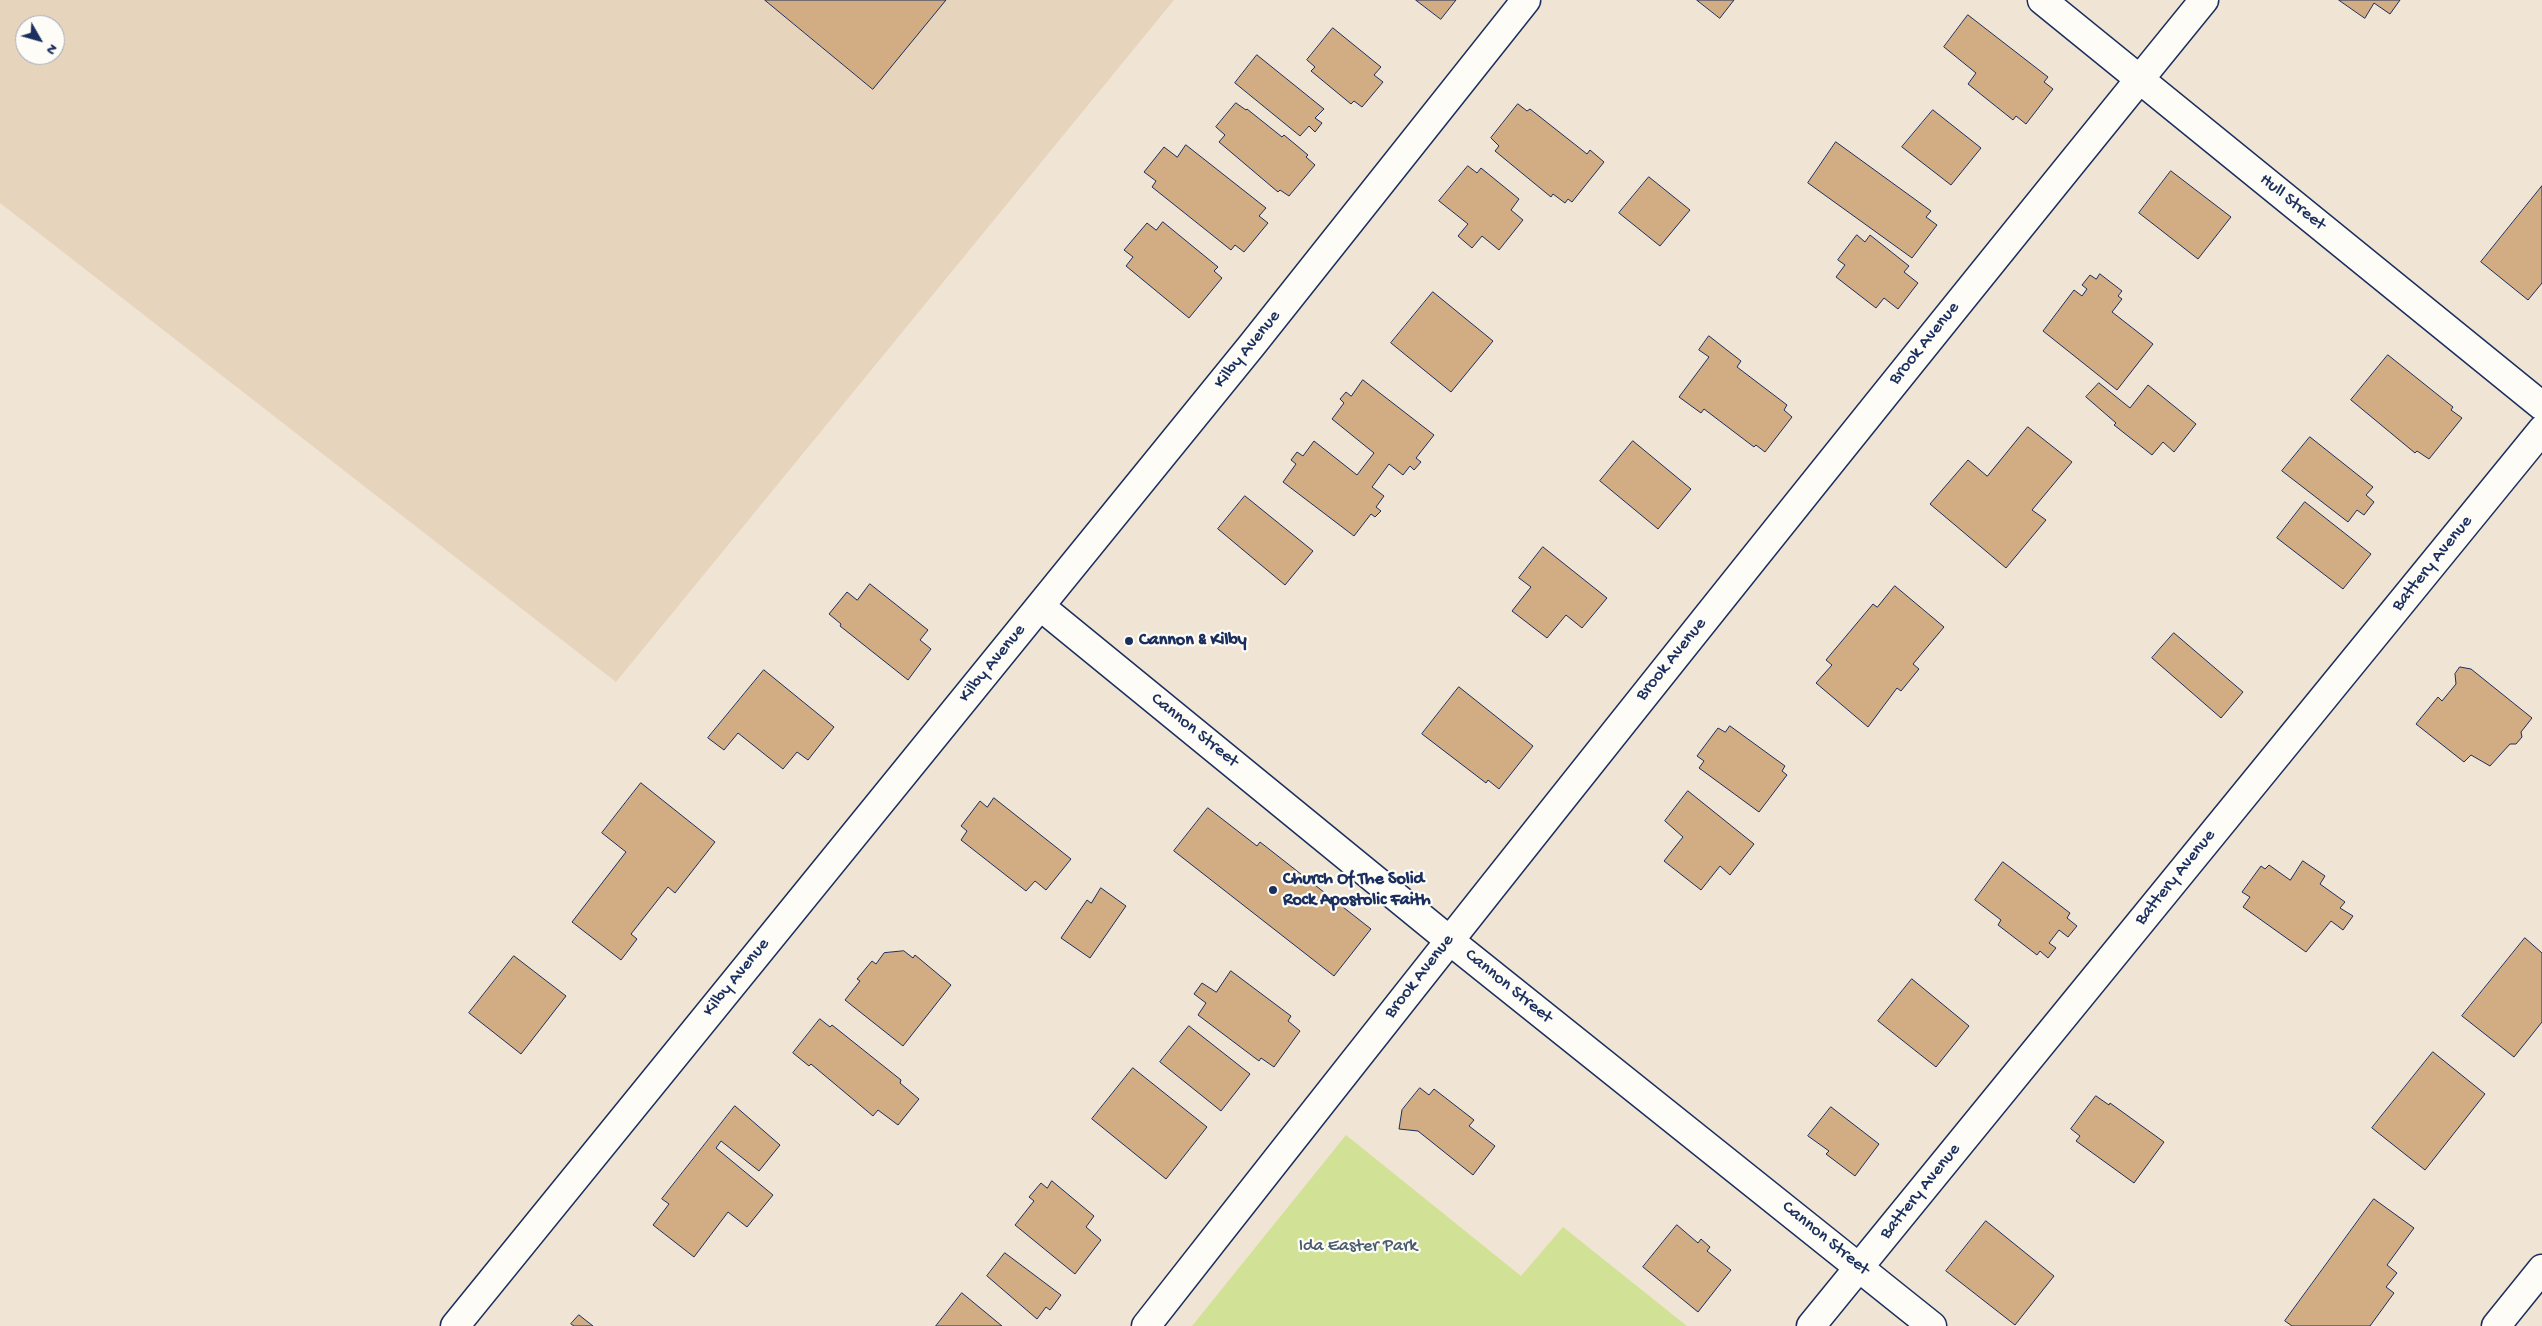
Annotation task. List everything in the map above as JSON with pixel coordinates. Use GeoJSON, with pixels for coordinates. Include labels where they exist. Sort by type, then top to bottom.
{"type":"FeatureCollection","features":[{"type":"Feature","properties":{"kind":"street","name":"Kilby Avenue"},"geometry":{"type":"LineString","coordinates":[[455,1326],[1258,337],[1526,0]]}},
{"type":"Feature","properties":{"kind":"street","name":"Hull Street"},"geometry":{"type":"LineString","coordinates":[[2042,0],[2542,406]]}},
{"type":"Feature","properties":{"kind":"street","name":"Brook Avenue"},"geometry":{"type":"LineString","coordinates":[[1146,1326],[1449,940],[1873,407],[2204,0]]}},
{"type":"Feature","properties":{"kind":"street","name":"Battery Avenue"},"geometry":{"type":"LineString","coordinates":[[1811,1326],[2542,430]]}},
{"type":"Feature","properties":{"kind":"street","name":"Cannon Street"},"geometry":{"type":"LineString","coordinates":[[1040,606],[1449,940],[1860,1266],[1932,1326]]}},
{"type":"Feature","properties":{"kind":"street"},"geometry":{"type":"LineString","coordinates":[[2496,1326],[2542,1269]]}},
{"type":"Feature","properties":{"kind":"shaded area"},"geometry":{"type":"Polygon","coordinates":[[[0,0],[1174,0],[616,682],[0,203],[0,0]]]}},
{"type":"Feature","properties":{"kind":"green space","name":"Ida Easter Park"},"geometry":{"type":"Polygon","coordinates":[[[1346,1135],[1521,1276],[1563,1227],[1687,1326],[1192,1326],[1346,1135]]]}},
{"type":"Feature","properties":{"kind":"building"},"geometry":{"type":"Polygon","coordinates":[[[765,0],[946,0],[873,89],[765,0]]]}},
{"type":"Feature","properties":{"kind":"building"},"geometry":{"type":"Polygon","coordinates":[[[1416,0],[1456,0],[1441,19],[1416,0]]]}},
{"type":"Feature","properties":{"kind":"building"},"geometry":{"type":"Polygon","coordinates":[[[1697,0],[1734,0],[1720,18],[1697,0]]]}},
{"type":"Feature","properties":{"kind":"building"},"geometry":{"type":"Polygon","coordinates":[[[2339,0],[2400,0],[2390,14],[2374,3],[2365,18],[2339,0]]]}},
{"type":"Feature","properties":{"kind":"building"},"geometry":{"type":"Polygon","coordinates":[[[1968,15],[2048,77],[2044,82],[2053,89],[2026,124],[2016,116],[2013,120],[1968,84],[1976,73],[1944,47],[1968,15]]]}},
{"type":"Feature","properties":{"kind":"building"},"geometry":{"type":"Polygon","coordinates":[[[1333,28],[1381,67],[1374,75],[1383,82],[1362,107],[1354,101],[1351,104],[1311,71],[1315,67],[1307,60],[1333,28]]]}},
{"type":"Feature","properties":{"kind":"building"},"geometry":{"type":"Polygon","coordinates":[[[1257,55],[1324,109],[1315,118],[1322,123],[1315,132],[1309,126],[1300,136],[1235,83],[1257,55]]]}},
{"type":"Feature","properties":{"kind":"building"},"geometry":{"type":"Polygon","coordinates":[[[1236,103],[1247,109],[1282,137],[1284,135],[1308,155],[1306,157],[1315,165],[1289,196],[1280,190],[1278,192],[1219,142],[1225,135],[1216,127],[1236,103]]]}},
{"type":"Feature","properties":{"kind":"building"},"geometry":{"type":"Polygon","coordinates":[[[1518,104],[1527,111],[1530,109],[1587,154],[1590,150],[1604,162],[1572,202],[1568,199],[1565,203],[1553,194],[1551,197],[1495,151],[1499,146],[1491,138],[1518,104]]]}},
{"type":"Feature","properties":{"kind":"building"},"geometry":{"type":"Polygon","coordinates":[[[1933,110],[1981,148],[1951,185],[1902,147],[1933,110]]]}},
{"type":"Feature","properties":{"kind":"building"},"geometry":{"type":"Polygon","coordinates":[[[1836,142],[1931,211],[1926,217],[1937,225],[1912,258],[1808,183],[1836,142]]]}},
{"type":"Feature","properties":{"kind":"building"},"geometry":{"type":"Polygon","coordinates":[[[1186,145],[1266,208],[1259,216],[1268,223],[1244,252],[1235,245],[1231,250],[1152,187],[1156,181],[1144,172],[1164,147],[1177,157],[1186,145]]]}},
{"type":"Feature","properties":{"kind":"building"},"geometry":{"type":"Polygon","coordinates":[[[1468,166],[1477,173],[1481,168],[1519,199],[1511,210],[1523,220],[1499,250],[1482,236],[1472,248],[1458,236],[1468,224],[1439,201],[1468,166]]]}},
{"type":"Feature","properties":{"kind":"building"},"geometry":{"type":"Polygon","coordinates":[[[2171,171],[2231,217],[2198,259],[2139,213],[2171,171]]]}},
{"type":"Feature","properties":{"kind":"building"},"geometry":{"type":"Polygon","coordinates":[[[1649,177],[1690,210],[1660,246],[1619,213],[1649,177]]]}},
{"type":"Feature","properties":{"kind":"building"},"geometry":{"type":"Polygon","coordinates":[[[2542,186],[2542,283],[2528,300],[2481,262],[2542,186]]]}},
{"type":"Feature","properties":{"kind":"building"},"geometry":{"type":"Polygon","coordinates":[[[1163,222],[1218,267],[1214,271],[1222,278],[1189,318],[1126,266],[1133,257],[1124,250],[1147,223],[1156,230],[1163,222]]]}},
{"type":"Feature","properties":{"kind":"building"},"geometry":{"type":"Polygon","coordinates":[[[1857,235],[1865,242],[1870,235],[1909,266],[1904,272],[1918,283],[1898,309],[1884,298],[1876,308],[1836,277],[1845,265],[1838,260],[1857,235]]]}},
{"type":"Feature","properties":{"kind":"building"},"geometry":{"type":"Polygon","coordinates":[[[2100,274],[2122,291],[2118,296],[2122,299],[2112,312],[2153,344],[2117,390],[2043,331],[2074,290],[2082,296],[2087,289],[2082,285],[2090,275],[2096,279],[2100,274]]]}},
{"type":"Feature","properties":{"kind":"building"},"geometry":{"type":"Polygon","coordinates":[[[1433,292],[1493,341],[1451,392],[1391,343],[1433,292]]]}},
{"type":"Feature","properties":{"kind":"building"},"geometry":{"type":"Polygon","coordinates":[[[1709,336],[1741,361],[1737,367],[1787,405],[1784,410],[1792,417],[1765,452],[1756,445],[1754,447],[1704,409],[1701,413],[1679,397],[1709,357],[1699,350],[1709,336]]]}},
{"type":"Feature","properties":{"kind":"building"},"geometry":{"type":"Polygon","coordinates":[[[2388,355],[2453,407],[2451,410],[2462,418],[2429,459],[2417,451],[2415,453],[2351,400],[2388,355]]]}},
{"type":"Feature","properties":{"kind":"building"},"geometry":{"type":"Polygon","coordinates":[[[1363,380],[1434,435],[1416,458],[1421,462],[1414,470],[1410,466],[1403,475],[1389,464],[1372,487],[1384,496],[1376,507],[1381,511],[1375,517],[1371,514],[1354,536],[1283,482],[1296,464],[1291,460],[1297,452],[1303,456],[1314,441],[1357,475],[1374,453],[1332,419],[1344,403],[1340,399],[1346,392],[1351,396],[1363,380]]]}},
{"type":"Feature","properties":{"kind":"building"},"geometry":{"type":"Polygon","coordinates":[[[2099,383],[2130,408],[2148,385],[2196,424],[2174,452],[2163,442],[2152,455],[2114,425],[2116,423],[2086,397],[2099,383]]]}},
{"type":"Feature","properties":{"kind":"building"},"geometry":{"type":"Polygon","coordinates":[[[2028,427],[2072,462],[2032,510],[2046,520],[2006,568],[1930,504],[1968,460],[1987,476],[2028,427]]]}},
{"type":"Feature","properties":{"kind":"building"},"geometry":{"type":"Polygon","coordinates":[[[2310,437],[2373,487],[2366,495],[2374,502],[2364,515],[2357,510],[2348,522],[2282,471],[2310,437]]]}},
{"type":"Feature","properties":{"kind":"building"},"geometry":{"type":"Polygon","coordinates":[[[1633,441],[1691,489],[1658,529],[1600,481],[1633,441]]]}},
{"type":"Feature","properties":{"kind":"building"},"geometry":{"type":"Polygon","coordinates":[[[1245,496],[1313,551],[1285,585],[1218,529],[1245,496]]]}},
{"type":"Feature","properties":{"kind":"building"},"geometry":{"type":"Polygon","coordinates":[[[2305,502],[2371,554],[2343,589],[2277,538],[2305,502]]]}},
{"type":"Feature","properties":{"kind":"building"},"geometry":{"type":"Polygon","coordinates":[[[1543,547],[1607,598],[1582,628],[1566,615],[1547,638],[1512,611],[1531,587],[1519,578],[1543,547]]]}},
{"type":"Feature","properties":{"kind":"building"},"geometry":{"type":"Polygon","coordinates":[[[870,584],[928,630],[920,640],[931,649],[908,680],[840,626],[841,624],[829,614],[847,592],[857,600],[870,584]]]}},
{"type":"Feature","properties":{"kind":"building"},"geometry":{"type":"Polygon","coordinates":[[[1895,586],[1944,627],[1913,664],[1919,669],[1901,691],[1897,688],[1868,727],[1816,683],[1832,665],[1826,660],[1873,604],[1877,607],[1895,586]]]}},
{"type":"Feature","properties":{"kind":"building"},"geometry":{"type":"Polygon","coordinates":[[[2174,633],[2243,692],[2221,718],[2152,658],[2174,633]]]}},
{"type":"Feature","properties":{"kind":"building"},"geometry":{"type":"Polygon","coordinates":[[[2460,667],[2471,669],[2532,718],[2521,732],[2522,737],[2516,744],[2510,744],[2490,766],[2471,755],[2464,762],[2416,724],[2438,697],[2442,701],[2456,684],[2455,674],[2460,667]]]}},
{"type":"Feature","properties":{"kind":"building"},"geometry":{"type":"Polygon","coordinates":[[[764,670],[834,727],[808,760],[797,752],[783,769],[738,733],[724,750],[708,738],[764,670]]]}},
{"type":"Feature","properties":{"kind":"building"},"geometry":{"type":"Polygon","coordinates":[[[1459,687],[1533,746],[1499,789],[1488,780],[1486,783],[1422,734],[1459,687]]]}},
{"type":"Feature","properties":{"kind":"building"},"geometry":{"type":"Polygon","coordinates":[[[1730,726],[1785,766],[1782,771],[1787,775],[1759,812],[1699,768],[1704,761],[1697,756],[1718,728],[1725,732],[1730,726]]]}},
{"type":"Feature","properties":{"kind":"building"},"geometry":{"type":"Polygon","coordinates":[[[641,783],[715,842],[675,893],[668,887],[631,934],[637,939],[621,960],[572,922],[626,852],[602,833],[641,783]]]}},
{"type":"Feature","properties":{"kind":"building"},"geometry":{"type":"Polygon","coordinates":[[[1688,791],[1754,844],[1730,875],[1720,866],[1701,890],[1664,861],[1683,837],[1665,821],[1688,791]]]}},
{"type":"Feature","properties":{"kind":"building"},"geometry":{"type":"Polygon","coordinates":[[[994,798],[1071,859],[1046,890],[1035,881],[1026,891],[961,840],[967,831],[961,826],[980,801],[987,807],[994,798]]]}},
{"type":"Feature","properties":{"kind":"building","name":"Church Of The Solid Rock Apostolic Faith"},"geometry":{"type":"Polygon","coordinates":[[[1208,808],[1257,846],[1260,842],[1371,929],[1334,976],[1174,851],[1208,808]]]}},
{"type":"Feature","properties":{"kind":"building"},"geometry":{"type":"Polygon","coordinates":[[[2303,861],[2325,876],[2320,884],[2345,902],[2340,908],[2353,916],[2343,930],[2331,921],[2306,952],[2243,907],[2250,897],[2242,892],[2261,866],[2265,869],[2269,865],[2290,880],[2303,861]]]}},
{"type":"Feature","properties":{"kind":"building"},"geometry":{"type":"Polygon","coordinates":[[[2003,862],[2070,913],[2067,918],[2077,926],[2068,937],[2059,930],[2049,943],[2056,948],[2048,958],[2040,951],[2037,955],[1998,925],[2001,920],[1975,900],[2003,862]]]}},
{"type":"Feature","properties":{"kind":"building"},"geometry":{"type":"Polygon","coordinates":[[[1101,888],[1126,906],[1090,958],[1061,938],[1087,900],[1091,903],[1101,888]]]}},
{"type":"Feature","properties":{"kind":"building"},"geometry":{"type":"Polygon","coordinates":[[[2525,938],[2542,953],[2542,1022],[2514,1057],[2462,1016],[2525,938]]]}},
{"type":"Feature","properties":{"kind":"building"},"geometry":{"type":"Polygon","coordinates":[[[904,951],[913,958],[915,955],[951,985],[903,1046],[845,1000],[860,981],[857,979],[872,961],[876,964],[884,953],[904,951]]]}},
{"type":"Feature","properties":{"kind":"building"},"geometry":{"type":"Polygon","coordinates":[[[514,956],[566,996],[521,1054],[469,1013],[514,956]]]}},
{"type":"Feature","properties":{"kind":"building"},"geometry":{"type":"Polygon","coordinates":[[[1231,971],[1291,1016],[1288,1021],[1300,1031],[1274,1067],[1261,1058],[1259,1061],[1198,1015],[1206,1003],[1194,994],[1202,983],[1216,992],[1231,971]]]}},
{"type":"Feature","properties":{"kind":"building"},"geometry":{"type":"Polygon","coordinates":[[[1912,979],[1969,1026],[1936,1067],[1878,1021],[1912,979]]]}},
{"type":"Feature","properties":{"kind":"building"},"geometry":{"type":"Polygon","coordinates":[[[820,1019],[830,1027],[832,1025],[901,1080],[900,1083],[919,1099],[898,1125],[878,1110],[873,1116],[811,1064],[809,1066],[793,1053],[820,1019]]]}},
{"type":"Feature","properties":{"kind":"building"},"geometry":{"type":"Polygon","coordinates":[[[1189,1026],[1250,1074],[1221,1111],[1160,1062],[1189,1026]]]}},
{"type":"Feature","properties":{"kind":"building"},"geometry":{"type":"Polygon","coordinates":[[[2433,1052],[2485,1094],[2425,1170],[2372,1128],[2433,1052]]]}},
{"type":"Feature","properties":{"kind":"building"},"geometry":{"type":"Polygon","coordinates":[[[1133,1068],[1207,1127],[1166,1179],[1092,1119],[1133,1068]]]}},
{"type":"Feature","properties":{"kind":"building"},"geometry":{"type":"Polygon","coordinates":[[[1420,1088],[1429,1095],[1434,1089],[1474,1120],[1469,1126],[1495,1146],[1473,1175],[1418,1131],[1399,1129],[1402,1110],[1420,1088]]]}},
{"type":"Feature","properties":{"kind":"building"},"geometry":{"type":"Polygon","coordinates":[[[2096,1096],[2109,1105],[2110,1103],[2164,1142],[2134,1183],[2076,1141],[2080,1136],[2071,1129],[2096,1096]]]}},
{"type":"Feature","properties":{"kind":"building"},"geometry":{"type":"Polygon","coordinates":[[[735,1106],[780,1145],[759,1171],[721,1141],[716,1148],[773,1195],[747,1227],[728,1212],[694,1257],[653,1225],[669,1204],[662,1199],[735,1106]]]}},
{"type":"Feature","properties":{"kind":"building"},"geometry":{"type":"Polygon","coordinates":[[[1831,1107],[1879,1144],[1855,1176],[1826,1154],[1829,1151],[1808,1136],[1831,1107]]]}},
{"type":"Feature","properties":{"kind":"building"},"geometry":{"type":"Polygon","coordinates":[[[1052,1181],[1094,1216],[1086,1227],[1101,1240],[1075,1274],[1015,1225],[1034,1201],[1029,1197],[1041,1183],[1047,1188],[1052,1181]]]}},
{"type":"Feature","properties":{"kind":"building"},"geometry":{"type":"Polygon","coordinates":[[[2374,1199],[2414,1228],[2387,1265],[2397,1273],[2386,1287],[2394,1293],[2370,1326],[2292,1326],[2285,1321],[2374,1199]]]}},
{"type":"Feature","properties":{"kind":"building"},"geometry":{"type":"Polygon","coordinates":[[[1986,1221],[2054,1276],[2015,1325],[1946,1271],[1986,1221]]]}},
{"type":"Feature","properties":{"kind":"building"},"geometry":{"type":"Polygon","coordinates":[[[1677,1225],[1698,1243],[1701,1239],[1710,1247],[1707,1251],[1731,1270],[1698,1312],[1643,1267],[1677,1225]]]}},
{"type":"Feature","properties":{"kind":"building"},"geometry":{"type":"Polygon","coordinates":[[[1005,1253],[1061,1295],[1050,1310],[1046,1307],[1037,1319],[987,1276],[1005,1253]]]}},
{"type":"Feature","properties":{"kind":"building"},"geometry":{"type":"Polygon","coordinates":[[[962,1293],[1002,1326],[936,1326],[962,1293]]]}},
{"type":"Feature","properties":{"kind":"building"},"geometry":{"type":"Polygon","coordinates":[[[579,1315],[593,1326],[574,1326],[571,1324],[579,1315]]]}},
{"type":"Feature","properties":{"kind":"place","name":"Cannon & Kilby"},"geometry":{"type":"Point","coordinates":[1129,641]}},
{"type":"Feature","properties":{"kind":"place","name":"Church Of The Solid Rock Apostolic Faith"},"geometry":{"type":"Point","coordinates":[1273,890]}}]}
